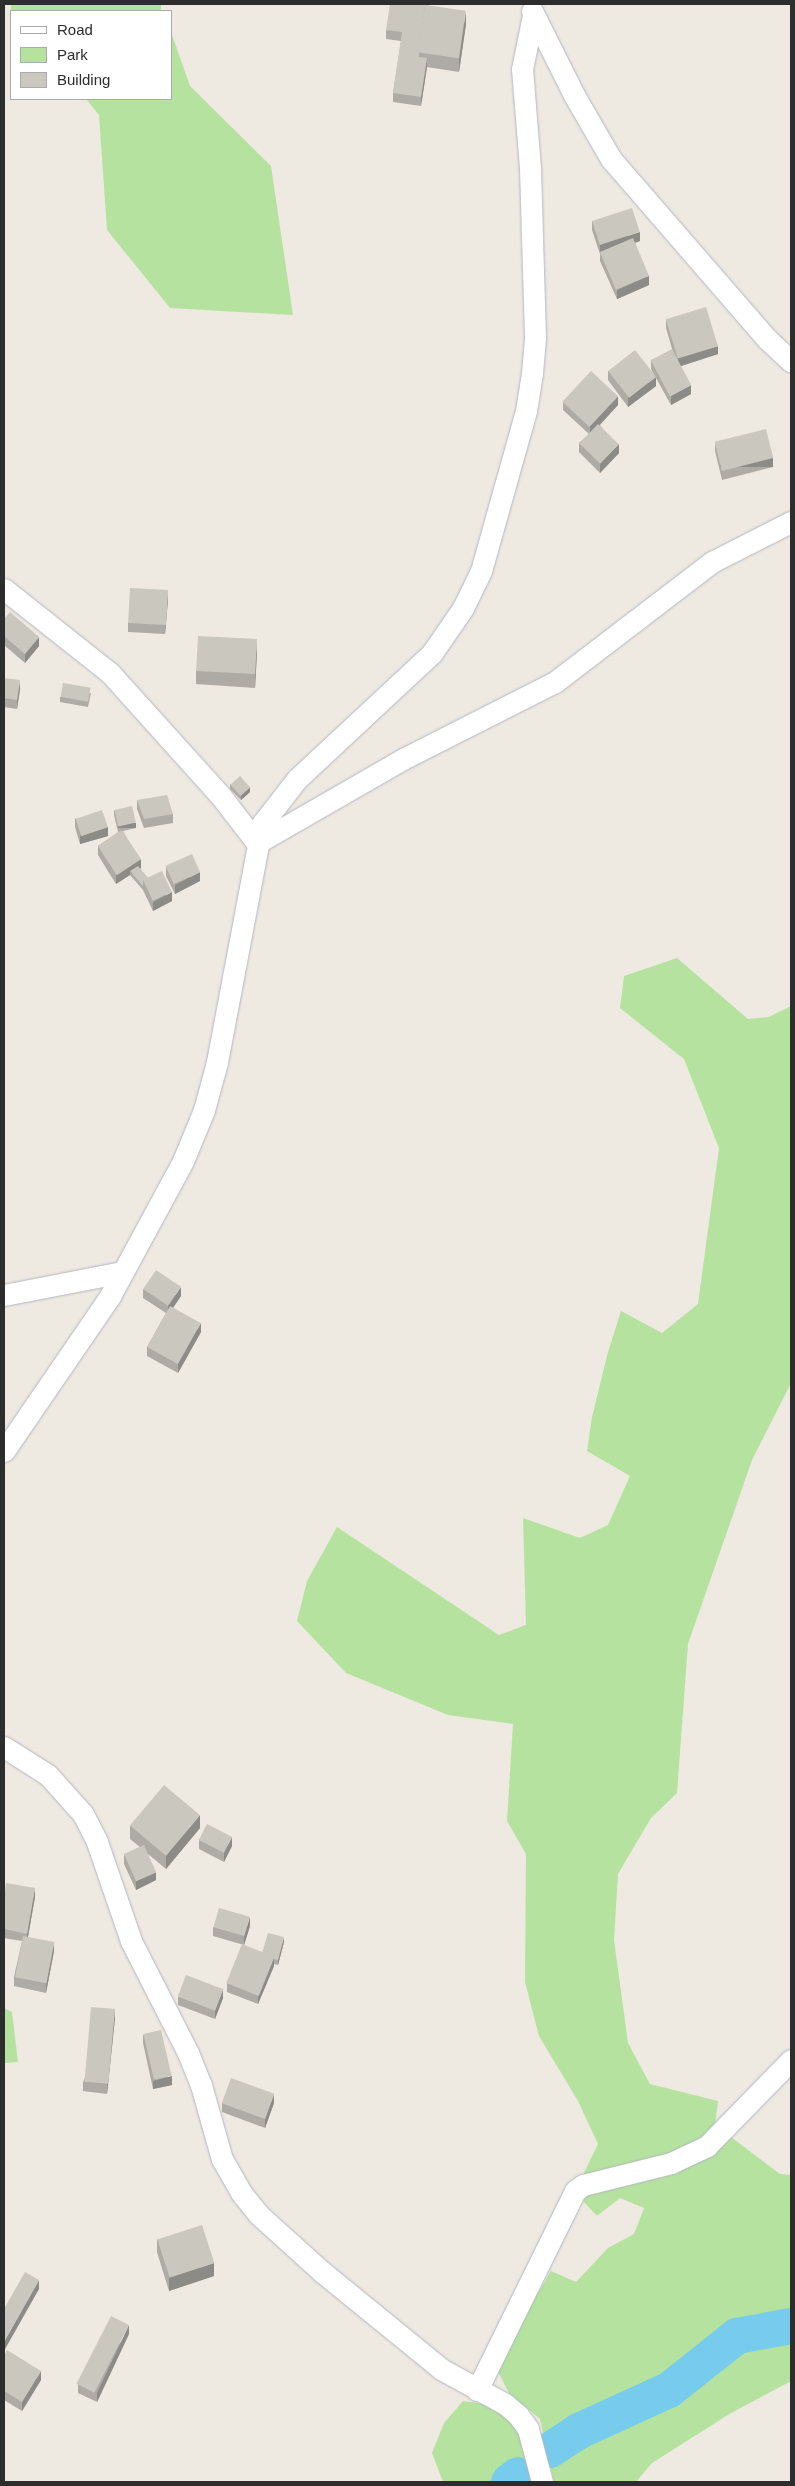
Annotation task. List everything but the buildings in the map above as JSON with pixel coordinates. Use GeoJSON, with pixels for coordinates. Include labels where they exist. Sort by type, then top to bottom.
{"type":"FeatureCollection","features":[{"type":"Feature","properties":{"kind":"street"},"geometry":{"type":"LineString","coordinates":[[531,10],[611,159],[760,331],[791,361]]}},
{"type":"Feature","properties":{"kind":"street"},"geometry":{"type":"LineString","coordinates":[[4,1452],[97,1316],[183,1161],[204,1110],[228,1005],[262,824],[282,794],[432,653],[463,608],[481,571],[526,411],[532,374],[535,337],[530,168],[522,69],[531,10]]}},
{"type":"Feature","properties":{"kind":"street"},"geometry":{"type":"LineString","coordinates":[[257,843],[403,760],[555,682],[712,562],[791,522]]}},
{"type":"Feature","properties":{"kind":"street"},"geometry":{"type":"LineString","coordinates":[[4,589],[110,673],[220,795],[257,843]]}},
{"type":"Feature","properties":{"kind":"street"},"geometry":{"type":"LineString","coordinates":[[4,1295],[122,1272]]}},
{"type":"Feature","properties":{"kind":"street"},"geometry":{"type":"LineString","coordinates":[[4,1747],[48,1775],[83,1814],[97,1842],[131,1941],[188,2053],[202,2085],[222,2159],[242,2194],[258,2214],[321,2271],[441,2369],[505,2404],[528,2429],[542,2482]]}},
{"type":"Feature","properties":{"kind":"street"},"geometry":{"type":"LineString","coordinates":[[477,2390],[575,2191],[583,2185],[671,2163],[707,2146],[791,2060]]}},
{"type":"Feature","properties":{"kind":"green space"},"geometry":{"type":"Polygon","coordinates":[[[11,4],[161,4],[161,10],[11,10],[11,4]]]}},
{"type":"Feature","properties":{"kind":"green space"},"geometry":{"type":"Polygon","coordinates":[[[172,35],[190,86],[271,166],[293,315],[170,308],[107,230],[99,115],[87,100],[172,100],[172,35]]]}},
{"type":"Feature","properties":{"kind":"green space"},"geometry":{"type":"Polygon","coordinates":[[[677,958],[748,1019],[769,1017],[791,1006],[791,1376],[790,1385],[752,1460],[688,1644],[677,1793],[651,1818],[618,1874],[614,1940],[628,2043],[650,2084],[718,2101],[715,2125],[780,2174],[791,2175],[791,2381],[731,2413],[652,2463],[636,2482],[554,2482],[540,2419],[509,2393],[495,2366],[551,2271],[576,2282],[608,2248],[634,2234],[644,2208],[620,2198],[597,2216],[583,2201],[578,2185],[598,2144],[578,2101],[539,2036],[525,1982],[526,1854],[507,1821],[513,1724],[448,1715],[346,1673],[297,1621],[307,1581],[337,1527],[499,1635],[526,1625],[523,1518],[580,1538],[608,1525],[630,1476],[587,1451],[592,1417],[608,1352],[621,1311],[662,1333],[698,1304],[719,1148],[684,1059],[620,1008],[624,976],[677,958]]]}},
{"type":"Feature","properties":{"kind":"green space"},"geometry":{"type":"Polygon","coordinates":[[[4,2008],[12,2012],[18,2062],[4,2063],[4,2008]]]}},
{"type":"Feature","properties":{"kind":"green space"},"geometry":{"type":"Polygon","coordinates":[[[463,2401],[485,2404],[505,2415],[521,2431],[535,2482],[443,2482],[432,2453],[444,2423],[463,2401]]]}},
{"type":"Feature","properties":{"kind":"waterway"},"geometry":{"type":"LineString","coordinates":[[550,2450],[579,2431],[669,2390],[737,2336],[791,2326]]}},
{"type":"Feature","properties":{"kind":"waterway"},"geometry":{"type":"LineString","coordinates":[[509,2482],[518,2475]]}}]}
